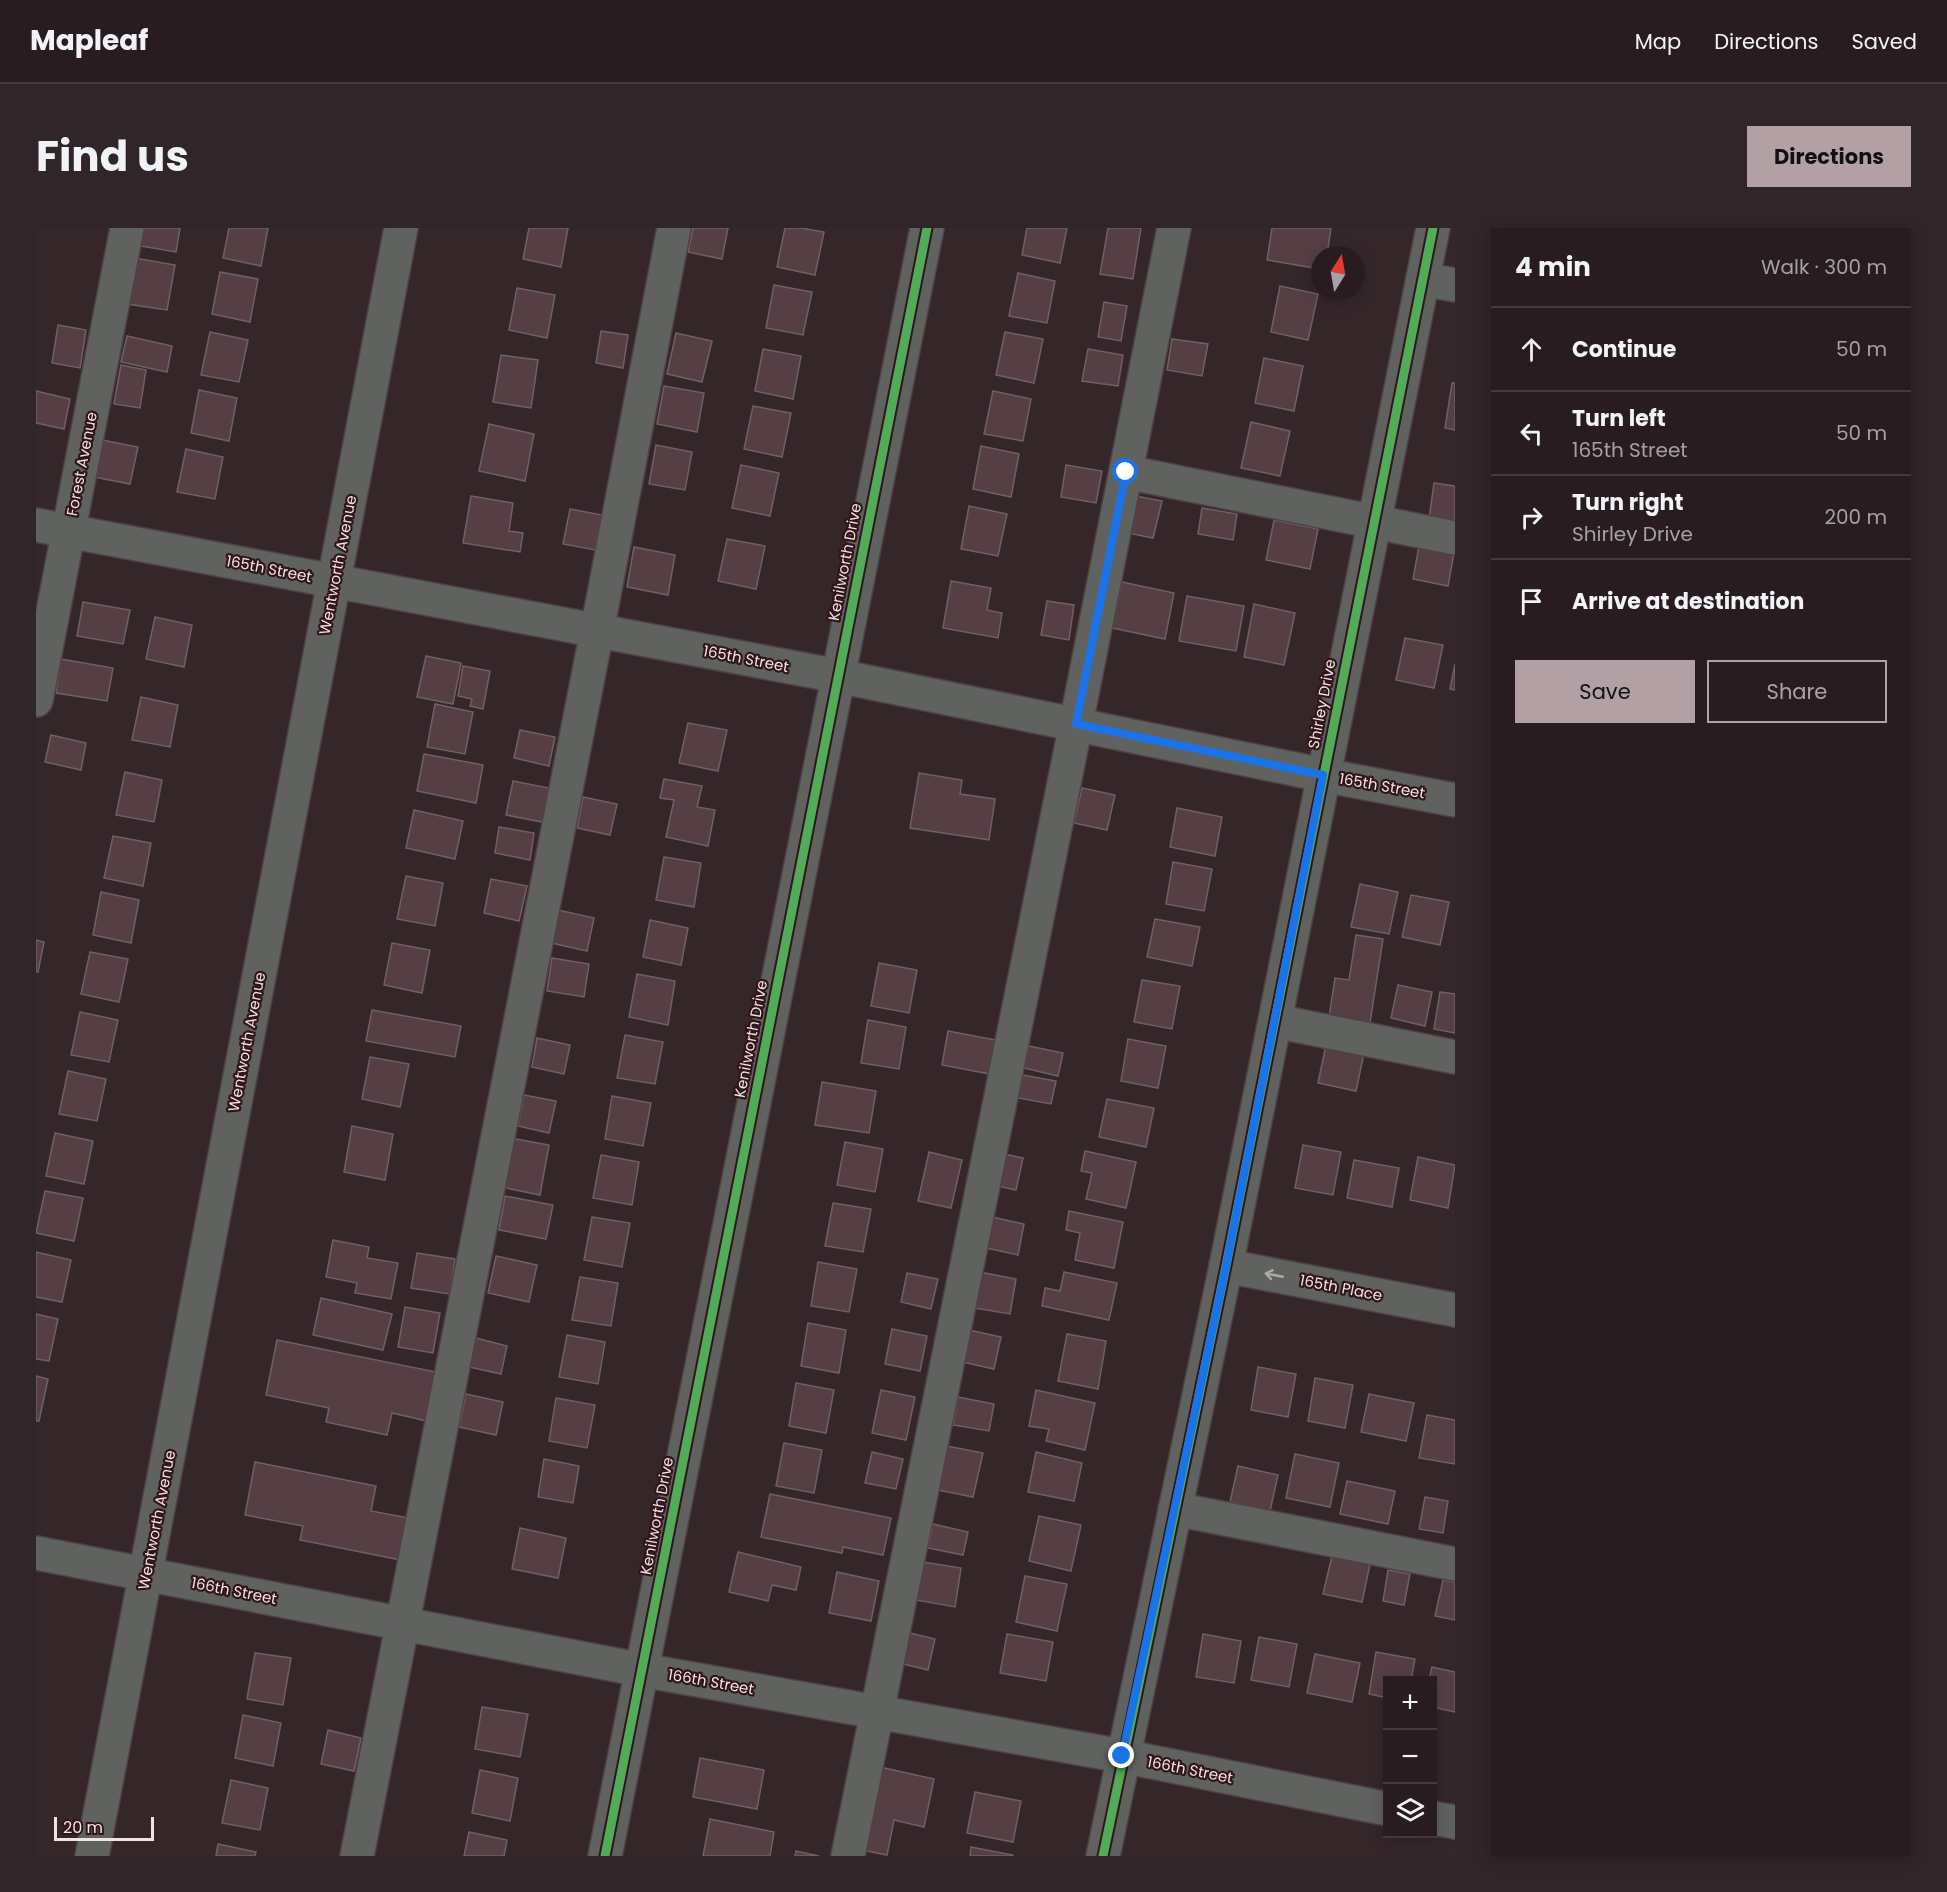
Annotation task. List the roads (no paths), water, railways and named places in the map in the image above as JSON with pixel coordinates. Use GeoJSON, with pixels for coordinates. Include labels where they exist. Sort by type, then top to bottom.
{"type":"FeatureCollection","features":[{"type":"Feature","properties":{"kind":"street","name":"Forest Avenue"},"geometry":{"type":"LineString","coordinates":[[36,700],[127,228]]}},
{"type":"Feature","properties":{"kind":"street","name":"Wentworth Avenue"},"geometry":{"type":"LineString","coordinates":[[92,1856],[401,228]]}},
{"type":"Feature","properties":{"kind":"street"},"geometry":{"type":"LineString","coordinates":[[357,1856],[674,228]]}},
{"type":"Feature","properties":{"kind":"street","name":"Kenilworth Drive"},"geometry":{"type":"LineString","coordinates":[[605,1856],[927,228]]}},
{"type":"Feature","properties":{"kind":"street"},"geometry":{"type":"LineString","coordinates":[[848,1856],[1174,228]]}},
{"type":"Feature","properties":{"kind":"street","name":"Shirley Drive"},"geometry":{"type":"LineString","coordinates":[[1103,1856],[1122,1756],[1226,1266],[1433,228]]}},
{"type":"Feature","properties":{"kind":"street"},"geometry":{"type":"LineString","coordinates":[[1423,279],[1455,285]]}},
{"type":"Feature","properties":{"kind":"street"},"geometry":{"type":"LineString","coordinates":[[1126,472],[1455,538]]}},
{"type":"Feature","properties":{"kind":"street","name":"165th Street"},"geometry":{"type":"LineString","coordinates":[[36,525],[838,676],[1455,800]]}},
{"type":"Feature","properties":{"kind":"street"},"geometry":{"type":"LineString","coordinates":[[1275,1021],[1455,1057]]}},
{"type":"Feature","properties":{"kind":"street","name":"165th Place"},"geometry":{"type":"LineString","coordinates":[[1226,1266],[1455,1310]]}},
{"type":"Feature","properties":{"kind":"street"},"geometry":{"type":"LineString","coordinates":[[1175,1509],[1455,1564]]}},
{"type":"Feature","properties":{"kind":"street","name":"166th Street"},"geometry":{"type":"LineString","coordinates":[[36,1553],[642,1670],[1122,1756],[1383,1808]]}},
{"type":"Feature","properties":{"kind":"street"},"geometry":{"type":"LineString","coordinates":[[1437,1819],[1455,1822]]}}]}
